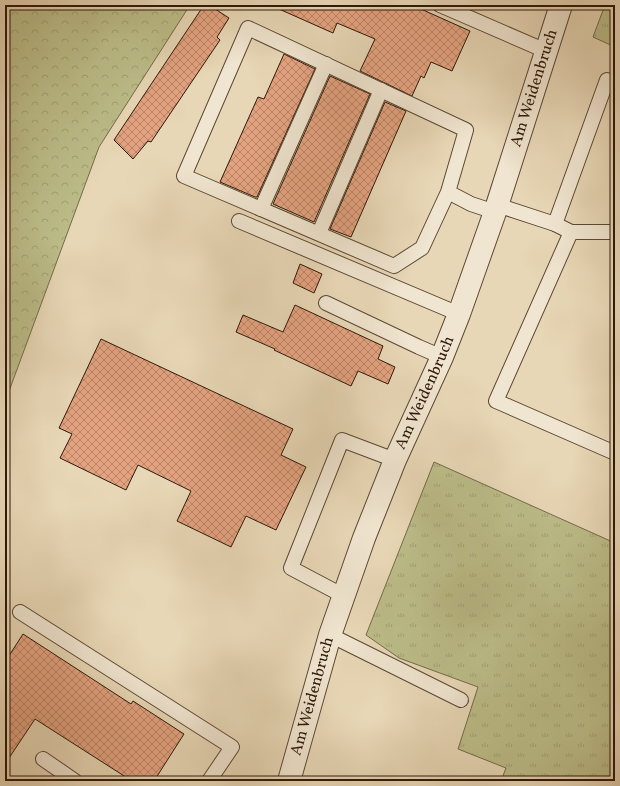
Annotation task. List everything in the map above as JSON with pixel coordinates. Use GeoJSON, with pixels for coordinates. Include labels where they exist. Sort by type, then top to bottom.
{"type":"FeatureCollection","features":[{"type":"Feature","properties":{"kind":"street","name":"Am Weidenbruch"},"geometry":{"type":"LineString","coordinates":[[289,781],[330,635],[364,538],[459,314],[496,209],[561,5]]}},
{"type":"Feature","properties":{"kind":"lane"},"geometry":{"type":"LineString","coordinates":[[440,5],[546,51]]}},
{"type":"Feature","properties":{"kind":"lane"},"geometry":{"type":"LineString","coordinates":[[248,28],[381,90],[466,130],[448,192],[422,248],[394,266],[184,176],[248,28]]}},
{"type":"Feature","properties":{"kind":"lane"},"geometry":{"type":"LineString","coordinates":[[261,209],[326,64]]}},
{"type":"Feature","properties":{"kind":"lane"},"geometry":{"type":"LineString","coordinates":[[555,224],[607,80]]}},
{"type":"Feature","properties":{"kind":"lane"},"geometry":{"type":"LineString","coordinates":[[319,233],[381,90]]}},
{"type":"Feature","properties":{"kind":"lane"},"geometry":{"type":"LineString","coordinates":[[448,192],[471,204],[555,224],[571,232],[615,232]]}},
{"type":"Feature","properties":{"kind":"lane"},"geometry":{"type":"LineString","coordinates":[[239,221],[459,314]]}},
{"type":"Feature","properties":{"kind":"lane"},"geometry":{"type":"LineString","coordinates":[[571,232],[496,401],[615,453]]}},
{"type":"Feature","properties":{"kind":"lane"},"geometry":{"type":"LineString","coordinates":[[326,303],[442,357]]}},
{"type":"Feature","properties":{"kind":"lane"},"geometry":{"type":"LineString","coordinates":[[344,596],[291,568],[342,440],[396,460]]}},
{"type":"Feature","properties":{"kind":"lane"},"geometry":{"type":"LineString","coordinates":[[20,612],[232,747],[209,781]]}},
{"type":"Feature","properties":{"kind":"lane"},"geometry":{"type":"LineString","coordinates":[[330,635],[461,700]]}},
{"type":"Feature","properties":{"kind":"lane"},"geometry":{"type":"LineString","coordinates":[[43,759],[75,781]]}},
{"type":"Feature","properties":{"kind":"green space"},"geometry":{"type":"Polygon","coordinates":[[[5,5],[190,5],[99,147],[5,402],[5,5]]]}},
{"type":"Feature","properties":{"kind":"green space"},"geometry":{"type":"Polygon","coordinates":[[[605,5],[615,5],[615,47],[593,37],[605,5]]]}},
{"type":"Feature","properties":{"kind":"green space"},"geometry":{"type":"Polygon","coordinates":[[[434,462],[615,543],[615,781],[501,781],[506,768],[458,749],[478,687],[399,658],[366,635],[434,462]]]}},
{"type":"Feature","properties":{"kind":"building"},"geometry":{"type":"Polygon","coordinates":[[[204,5],[209,5],[229,18],[217,37],[220,40],[151,142],[148,141],[133,159],[114,140],[204,5]]]}},
{"type":"Feature","properties":{"kind":"building"},"geometry":{"type":"Polygon","coordinates":[[[270,5],[412,5],[470,31],[452,71],[431,62],[424,78],[421,76],[412,96],[360,71],[375,39],[337,23],[333,33],[270,5]]]}},
{"type":"Feature","properties":{"kind":"building"},"geometry":{"type":"Polygon","coordinates":[[[284,54],[315,69],[257,197],[255,197],[220,182],[258,97],[264,99],[284,54]]]}},
{"type":"Feature","properties":{"kind":"building"},"geometry":{"type":"Polygon","coordinates":[[[330,76],[370,94],[314,222],[273,204],[330,76]]]}},
{"type":"Feature","properties":{"kind":"building"},"geometry":{"type":"Polygon","coordinates":[[[385,102],[406,111],[351,237],[330,229],[385,102]]]}},
{"type":"Feature","properties":{"kind":"building"},"geometry":{"type":"Polygon","coordinates":[[[300,264],[322,274],[314,293],[293,283],[300,264]]]}},
{"type":"Feature","properties":{"kind":"building"},"geometry":{"type":"Polygon","coordinates":[[[295,305],[383,346],[378,359],[395,367],[388,384],[358,371],[351,386],[236,332],[243,315],[283,332],[295,305]]]}},
{"type":"Feature","properties":{"kind":"building"},"geometry":{"type":"Polygon","coordinates":[[[101,339],[293,429],[281,455],[306,467],[276,530],[246,516],[231,547],[177,521],[191,491],[138,465],[126,490],[60,458],[72,434],[59,428],[101,339]]]}},
{"type":"Feature","properties":{"kind":"building"},"geometry":{"type":"Polygon","coordinates":[[[23,634],[131,704],[133,701],[184,734],[154,781],[132,781],[35,719],[5,764],[5,662],[23,634]]]}}]}
